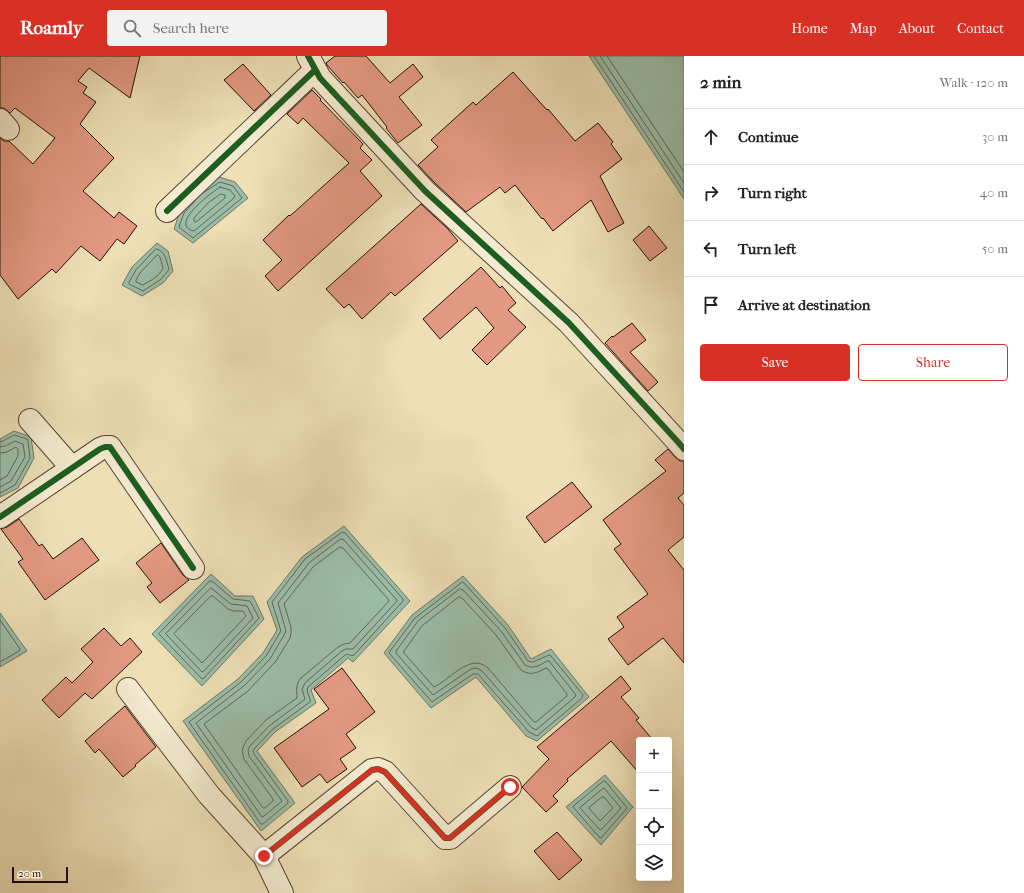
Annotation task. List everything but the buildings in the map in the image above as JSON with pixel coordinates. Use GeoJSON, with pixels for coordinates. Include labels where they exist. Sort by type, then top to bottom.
{"type":"FeatureCollection","features":[{"type":"Feature","properties":{"kind":"street"},"geometry":{"type":"LineString","coordinates":[[168,211],[311,63],[320,78],[425,191],[569,322],[684,449]]}},
{"type":"Feature","properties":{"kind":"street"},"geometry":{"type":"LineString","coordinates":[[30,420],[72,468]]}},
{"type":"Feature","properties":{"kind":"street"},"geometry":{"type":"LineString","coordinates":[[0,517],[100,449],[105,447],[110,448],[193,568]]}},
{"type":"Feature","properties":{"kind":"street"},"geometry":{"type":"LineString","coordinates":[[128,689],[209,794],[264,856],[282,893]]}},
{"type":"Feature","properties":{"kind":"street"},"geometry":{"type":"LineString","coordinates":[[264,856],[372,770],[378,769],[385,772],[445,838],[450,838],[510,787]]}},
{"type":"Feature","properties":{"kind":"water"},"geometry":{"type":"Polygon","coordinates":[[[589,56],[684,56],[684,199],[589,56]]]}},
{"type":"Feature","properties":{"kind":"water"},"geometry":{"type":"Polygon","coordinates":[[[219,177],[235,182],[248,198],[193,243],[174,229],[180,211],[198,192],[219,177]]]}},
{"type":"Feature","properties":{"kind":"water"},"geometry":{"type":"Polygon","coordinates":[[[157,243],[168,251],[173,271],[163,283],[142,296],[122,285],[132,267],[157,243]]]}},
{"type":"Feature","properties":{"kind":"water"},"geometry":{"type":"Polygon","coordinates":[[[14,431],[31,437],[34,458],[18,488],[0,497],[0,439],[14,431]]]}},
{"type":"Feature","properties":{"kind":"water"},"geometry":{"type":"Polygon","coordinates":[[[344,526],[410,601],[353,662],[348,658],[311,690],[316,703],[275,732],[257,751],[295,803],[261,831],[183,721],[238,679],[263,653],[277,630],[267,602],[302,557],[344,526]]]}},
{"type":"Feature","properties":{"kind":"water"},"geometry":{"type":"Polygon","coordinates":[[[211,574],[235,596],[253,596],[264,619],[202,686],[152,634],[211,574]]]}},
{"type":"Feature","properties":{"kind":"water"},"geometry":{"type":"Polygon","coordinates":[[[463,576],[508,625],[531,659],[551,649],[589,697],[537,741],[526,736],[476,677],[431,708],[384,653],[412,615],[463,576]]]}},
{"type":"Feature","properties":{"kind":"water"},"geometry":{"type":"Polygon","coordinates":[[[0,613],[27,651],[0,667],[0,613]]]}},
{"type":"Feature","properties":{"kind":"water"},"geometry":{"type":"Polygon","coordinates":[[[605,775],[633,807],[601,845],[566,807],[605,775]]]}},
{"type":"Feature","properties":{"kind":"cycle path"},"geometry":{"type":"LineString","coordinates":[[308,56],[320,78],[425,191],[569,323],[684,449]]}},
{"type":"Feature","properties":{"kind":"cycle path"},"geometry":{"type":"LineString","coordinates":[[167,211],[315,70]]}},
{"type":"Feature","properties":{"kind":"cycle path"},"geometry":{"type":"LineString","coordinates":[[0,517],[100,449],[110,447],[193,568]]}},
{"type":"Feature","properties":{"kind":"cycle path"},"geometry":{"type":"LineString","coordinates":[[264,856],[372,770],[378,769],[385,772],[445,838],[450,838],[510,787]]}},
{"type":"Feature","properties":{"kind":"route"},"geometry":{"type":"LineString","coordinates":[[264,856],[372,770],[378,769],[385,772],[445,838],[450,838],[510,787]]}}]}
